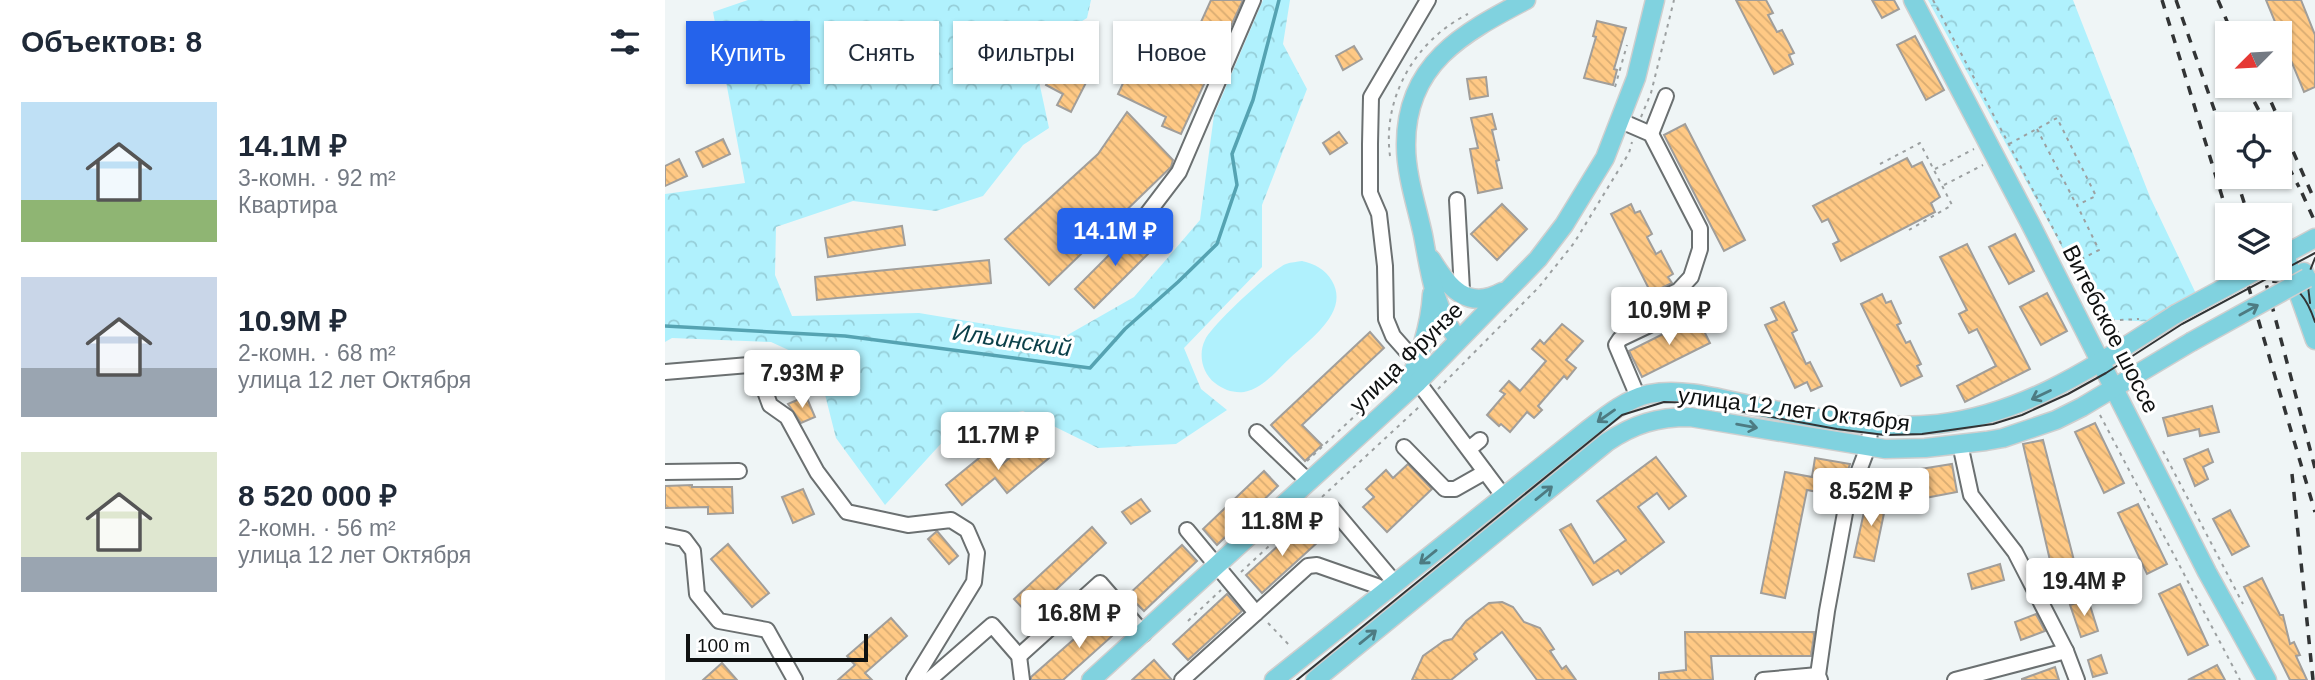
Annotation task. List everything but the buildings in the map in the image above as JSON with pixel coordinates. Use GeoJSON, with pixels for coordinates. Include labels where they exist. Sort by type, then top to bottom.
{"type":"FeatureCollection","features":[{"type":"Feature","properties":{"kind":"main road"},"geometry":{"type":"LineString","coordinates":[[1458,340],[1448,327],[1432,284],[1406,146],[1409,119],[1417,92],[1433,64],[1456,40],[1526,0]]}},
{"type":"Feature","properties":{"kind":"main road","name":"улица Фрунзе"},"geometry":{"type":"LineString","coordinates":[[1091,680],[1404,395],[1417,372],[1458,340],[1538,259],[1564,225],[1628,125],[1636,78],[1655,0]]}},
{"type":"Feature","properties":{"kind":"main road","name":"Витебское шоссе"},"geometry":{"type":"LineString","coordinates":[[1913,0],[2207,572],[2267,680]]}},
{"type":"Feature","properties":{"kind":"main road"},"geometry":{"type":"LineString","coordinates":[[2292,251],[2315,238]]}},
{"type":"Feature","properties":{"kind":"main road"},"geometry":{"type":"LineString","coordinates":[[1426,251],[1441,276],[1458,293],[1485,299],[1512,287]]}},
{"type":"Feature","properties":{"kind":"main road"},"geometry":{"type":"LineString","coordinates":[[2292,261],[2306,279],[2315,300]]}},
{"type":"Feature","properties":{"kind":"main road"},"geometry":{"type":"LineString","coordinates":[[2306,279],[2315,340]]}},
{"type":"Feature","properties":{"kind":"main road","name":"улица 12 лет Октября"},"geometry":{"type":"LineString","coordinates":[[1315,680],[1607,442],[1638,424],[1667,417],[1690,417],[1868,447],[1925,449],[2003,438],[2056,420],[2306,279]]}},
{"type":"Feature","properties":{"kind":"main road","name":"улица 12 лет Октября"},"geometry":{"type":"LineString","coordinates":[[1274,680],[1590,428],[1638,397],[1670,392],[1697,394],[1813,418],[1871,425],[1937,424],[1998,413],[2046,392],[2101,362],[2176,314],[2239,280]]}},
{"type":"Feature","properties":{"kind":"main road"},"geometry":{"type":"LineString","coordinates":[[1417,372],[1431,314],[1432,284]]}},
{"type":"Feature","properties":{"kind":"street"},"geometry":{"type":"LineString","coordinates":[[1144,218],[1179,172],[1253,0]]}},
{"type":"Feature","properties":{"kind":"street"},"geometry":{"type":"LineString","coordinates":[[1428,0],[1371,97],[1370,193],[1379,214],[1385,266],[1386,319],[1393,336],[1417,372],[1474,445],[1485,472],[1504,496]]}},
{"type":"Feature","properties":{"kind":"street"},"geometry":{"type":"LineString","coordinates":[[1651,134],[1666,96]]}},
{"type":"Feature","properties":{"kind":"street"},"geometry":{"type":"LineString","coordinates":[[1628,125],[1651,134],[1700,229],[1700,249],[1691,277],[1678,291],[1649,304]]}},
{"type":"Feature","properties":{"kind":"street"},"geometry":{"type":"LineString","coordinates":[[1457,200],[1462,290],[1458,293]]}},
{"type":"Feature","properties":{"kind":"street"},"geometry":{"type":"LineString","coordinates":[[1638,397],[1616,345],[1620,339],[1681,310]]}},
{"type":"Feature","properties":{"kind":"street"},"geometry":{"type":"LineString","coordinates":[[665,372],[748,365],[759,375],[769,405],[787,417],[817,472],[847,512],[908,525],[951,520],[967,530],[977,553],[974,582],[919,679]]}},
{"type":"Feature","properties":{"kind":"street"},"geometry":{"type":"LineString","coordinates":[[1763,680],[1819,677],[1827,611],[1847,502],[1868,447],[1871,425]]}},
{"type":"Feature","properties":{"kind":"street"},"geometry":{"type":"LineString","coordinates":[[1257,432],[1309,482]]}},
{"type":"Feature","properties":{"kind":"street"},"geometry":{"type":"LineString","coordinates":[[1960,444],[1971,495],[2015,552],[2066,651],[2077,680]]}},
{"type":"Feature","properties":{"kind":"street"},"geometry":{"type":"LineString","coordinates":[[1404,447],[1445,489],[1455,489],[1485,472]]}},
{"type":"Feature","properties":{"kind":"street"},"geometry":{"type":"LineString","coordinates":[[665,472],[739,471]]}},
{"type":"Feature","properties":{"kind":"street"},"geometry":{"type":"LineString","coordinates":[[1332,508],[1389,588]]}},
{"type":"Feature","properties":{"kind":"street"},"geometry":{"type":"LineString","coordinates":[[1187,530],[1257,612]]}},
{"type":"Feature","properties":{"kind":"street"},"geometry":{"type":"LineString","coordinates":[[665,535],[684,539],[693,551],[697,594],[719,621],[767,630],[795,680]]}},
{"type":"Feature","properties":{"kind":"street"},"geometry":{"type":"LineString","coordinates":[[1182,680],[1308,566],[1317,565],[1389,588]]}},
{"type":"Feature","properties":{"kind":"street"},"geometry":{"type":"LineString","coordinates":[[1019,656],[1100,583],[1144,634]]}},
{"type":"Feature","properties":{"kind":"street"},"geometry":{"type":"LineString","coordinates":[[919,679],[992,625],[1019,656],[1022,680]]}},
{"type":"Feature","properties":{"kind":"street"},"geometry":{"type":"LineString","coordinates":[[1955,680],[2066,651]]}},
{"type":"Feature","properties":{"kind":"path"},"geometry":{"type":"LineString","coordinates":[[1628,125],[1651,93],[1674,0]]}},
{"type":"Feature","properties":{"kind":"path"},"geometry":{"type":"LineString","coordinates":[[1933,0],[2107,331],[2103,333]]}},
{"type":"Feature","properties":{"kind":"path"},"geometry":{"type":"LineString","coordinates":[[1613,94],[1629,40]]}},
{"type":"Feature","properties":{"kind":"path"},"geometry":{"type":"LineString","coordinates":[[2008,145],[2057,118],[2096,196],[2077,205]]}},
{"type":"Feature","properties":{"kind":"path"},"geometry":{"type":"LineString","coordinates":[[2037,129],[2099,250],[2071,264]]}},
{"type":"Feature","properties":{"kind":"path"},"geometry":{"type":"LineString","coordinates":[[1880,164],[1920,143],[1952,205],[1909,230]]}},
{"type":"Feature","properties":{"kind":"path"},"geometry":{"type":"LineString","coordinates":[[1934,170],[1978,147]]}},
{"type":"Feature","properties":{"kind":"path"},"geometry":{"type":"LineString","coordinates":[[1942,186],[1987,163]]}},
{"type":"Feature","properties":{"kind":"path"},"geometry":{"type":"LineString","coordinates":[[2101,321],[2149,318]]}},
{"type":"Feature","properties":{"kind":"path"},"geometry":{"type":"LineString","coordinates":[[2101,415],[2240,680]]}},
{"type":"Feature","properties":{"kind":"path"},"geometry":{"type":"LineString","coordinates":[[2161,446],[2246,610]]}},
{"type":"Feature","properties":{"kind":"path"},"geometry":{"type":"LineString","coordinates":[[1257,612],[1296,653]]}},
{"type":"Feature","properties":{"kind":"green space"},"geometry":{"type":"Polygon","coordinates":[[[748,0],[1091,0],[1087,18],[1082,21],[953,21],[953,84],[1040,84],[1049,128],[1023,145],[983,196],[936,211],[853,201],[776,227],[775,275],[792,316],[919,313],[1064,337],[1134,297],[1200,220],[1214,115],[1227,84],[1231,84],[1231,75],[1263,0],[1290,0],[1283,44],[1307,89],[1262,205],[1262,267],[1184,348],[1201,389],[1227,410],[1176,444],[1098,448],[1023,411],[958,425],[885,505],[836,438],[817,363],[771,342],[672,338],[665,342],[665,194],[745,183],[726,84],[810,84],[810,21],[715,21],[713,12],[748,0]]]}},
{"type":"Feature","properties":{"kind":"green space"},"geometry":{"type":"Polygon","coordinates":[[[1928,0],[2073,0],[2150,197],[2199,300],[2155,322],[2101,319],[1928,0]]]}},
{"type":"Feature","properties":{"kind":"green space"},"geometry":{"type":"Polygon","coordinates":[[[1302,261],[1319,268],[1332,281],[1336,303],[1332,314],[1317,333],[1257,387],[1240,392],[1218,385],[1207,374],[1203,363],[1205,340],[1230,311],[1268,276],[1286,264],[1302,261]]]}},
{"type":"Feature","properties":{"kind":"waterway","name":"Ильинский"},"geometry":{"type":"LineString","coordinates":[[665,326],[845,336],[1090,368],[1125,329],[1217,244],[1237,185],[1232,154],[1253,100],[1279,0]]}},
{"type":"Feature","properties":{"kind":"tram line"},"geometry":{"type":"LineString","coordinates":[[1297,680],[1622,415],[1664,402],[1695,403],[1885,435],[1922,434],[1993,424],[2022,415],[2068,394],[2182,324],[2315,253]]}},
{"type":"Feature","properties":{"kind":"tram line"},"geometry":{"type":"LineString","coordinates":[[2310,303],[2307,278],[2315,258]]}},
{"type":"Feature","properties":{"kind":"tram line"},"geometry":{"type":"LineString","coordinates":[[2273,282],[2289,285],[2301,294],[2315,322]]}},
{"type":"Feature","properties":{"kind":"railway"},"geometry":{"type":"LineString","coordinates":[[2162,0],[2224,203]]}},
{"type":"Feature","properties":{"kind":"railway"},"geometry":{"type":"LineString","coordinates":[[2176,0],[2215,112]]}},
{"type":"Feature","properties":{"kind":"railway"},"geometry":{"type":"LineString","coordinates":[[2218,0],[2227,21]]}},
{"type":"Feature","properties":{"kind":"railway"},"geometry":{"type":"LineString","coordinates":[[2252,98],[2260,112]]}},
{"type":"Feature","properties":{"kind":"railway"},"geometry":{"type":"LineString","coordinates":[[2269,98],[2315,201]]}},
{"type":"Feature","properties":{"kind":"railway"},"geometry":{"type":"LineString","coordinates":[[2292,174],[2299,187]]}},
{"type":"Feature","properties":{"kind":"railway"},"geometry":{"type":"LineString","coordinates":[[2240,189],[2244,203]]}},
{"type":"Feature","properties":{"kind":"railway"},"geometry":{"type":"LineString","coordinates":[[2302,193],[2315,222]]}},
{"type":"Feature","properties":{"kind":"railway"},"geometry":{"type":"LineString","coordinates":[[2247,280],[2315,512]]}},
{"type":"Feature","properties":{"kind":"railway"},"geometry":{"type":"LineString","coordinates":[[2265,280],[2315,468]]}},
{"type":"Feature","properties":{"kind":"railway"},"geometry":{"type":"LineString","coordinates":[[2292,474],[2313,680]]}}]}
